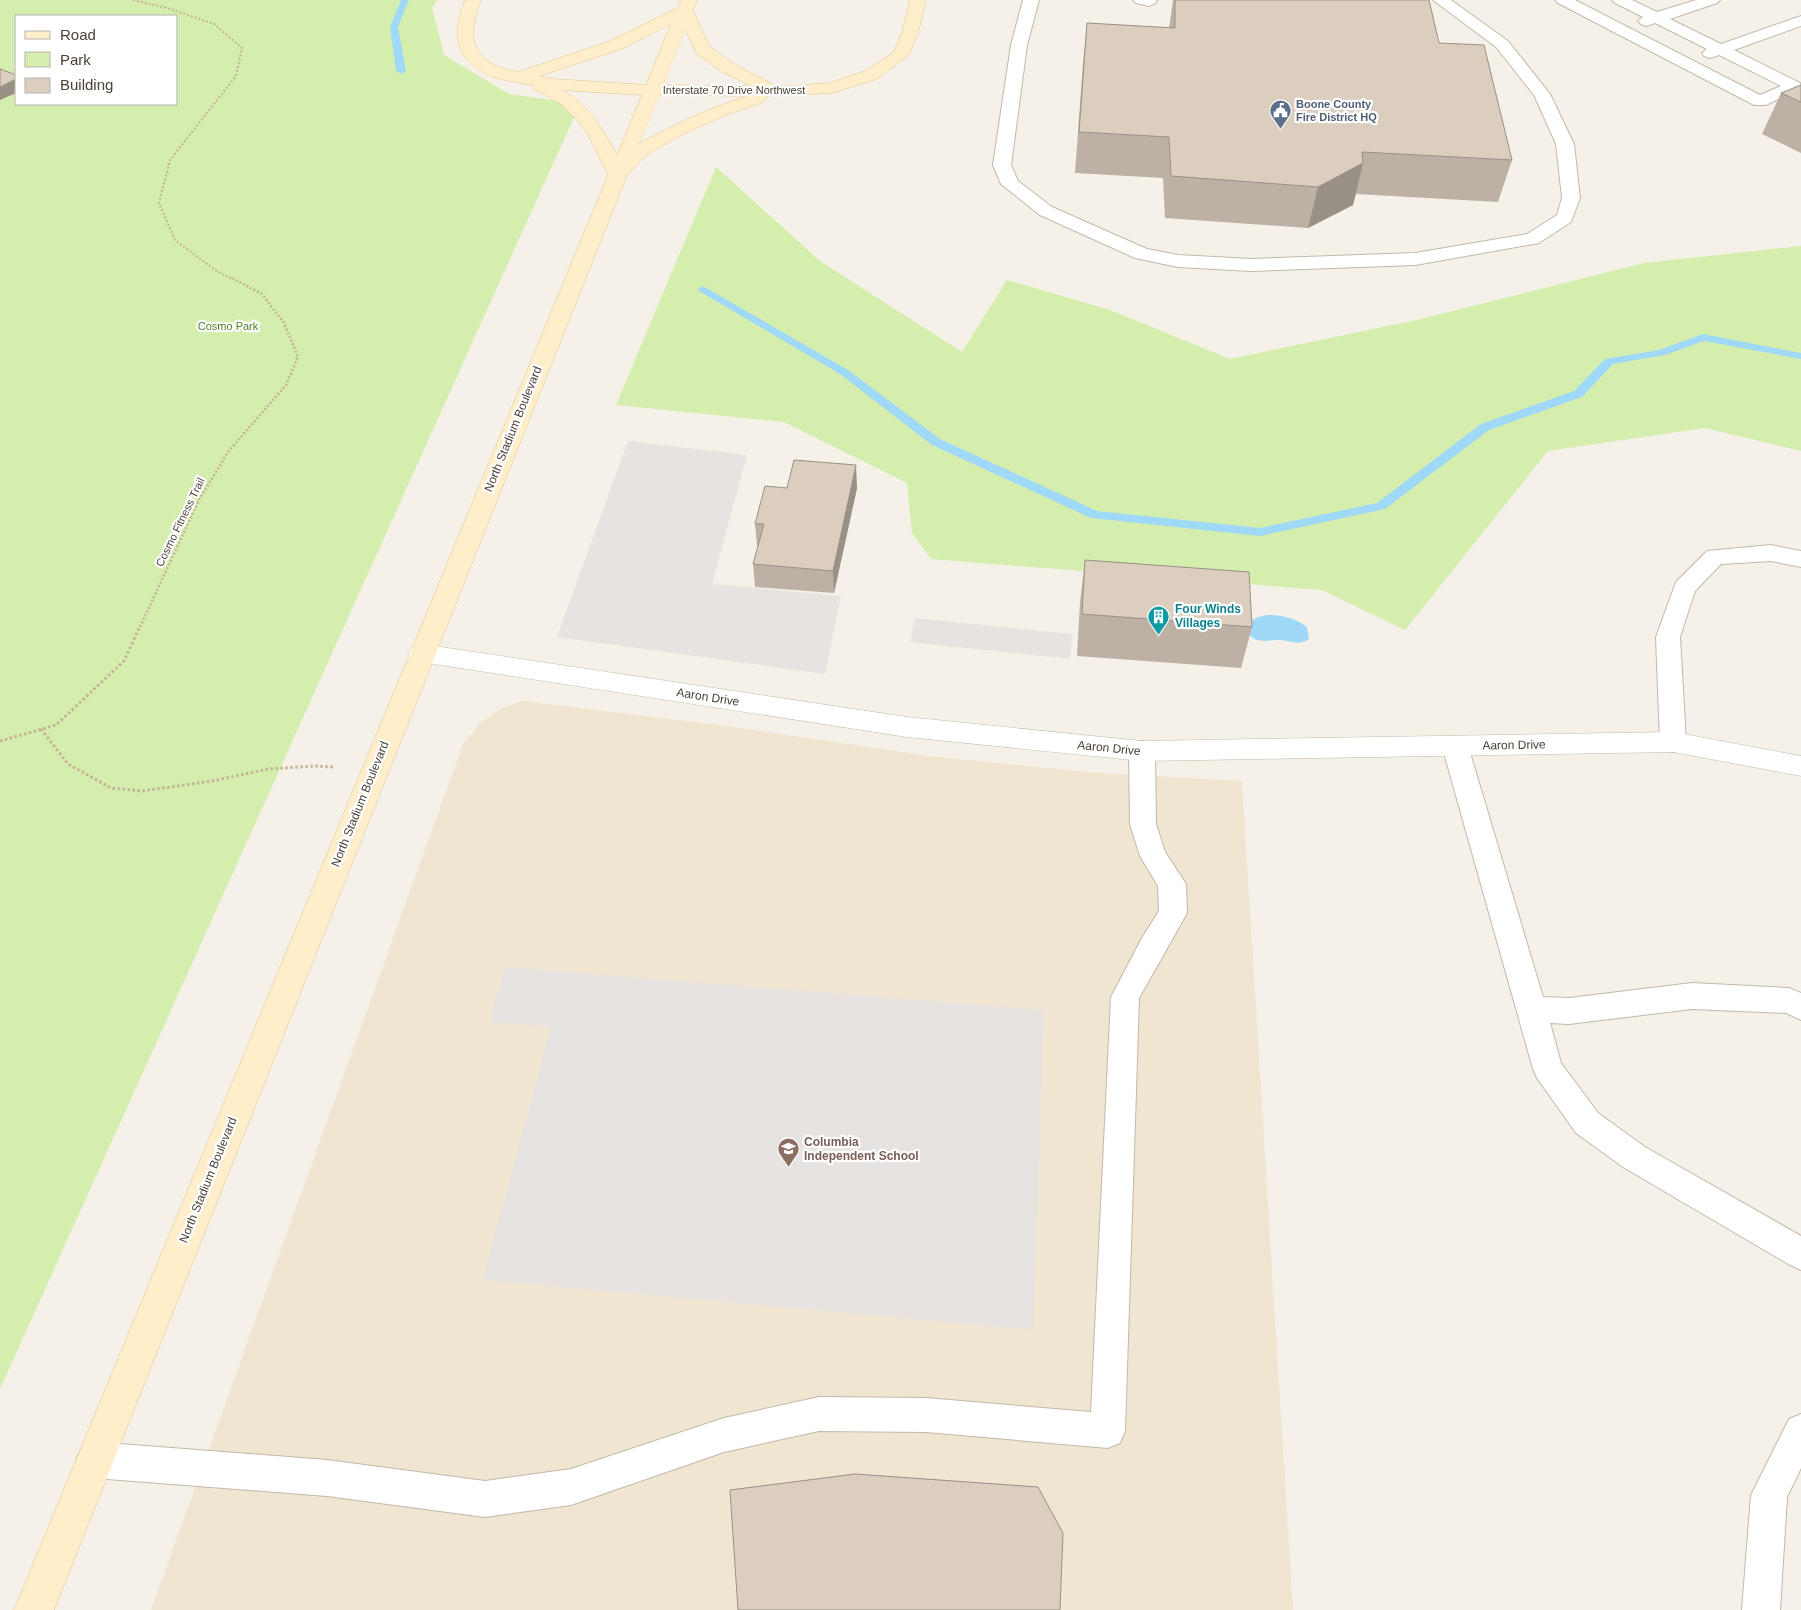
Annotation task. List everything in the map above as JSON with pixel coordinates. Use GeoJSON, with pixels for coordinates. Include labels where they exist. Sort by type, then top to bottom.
{"type":"FeatureCollection","features":[{"type":"Feature","properties":{"kind":"main road"},"geometry":{"type":"LineString","coordinates":[[473,0],[465,20],[464,35],[469,50],[475,59],[498,73],[524,79],[567,100],[582,114],[598,136],[617,174],[640,151],[677,130],[722,110],[776,91]]}},
{"type":"Feature","properties":{"kind":"main road","name":"Interstate 70 Drive Northwest"},"geometry":{"type":"LineString","coordinates":[[524,79],[554,84],[651,90],[776,91],[832,88],[871,75],[900,56],[910,33],[918,0]]}},
{"type":"Feature","properties":{"kind":"main road"},"geometry":{"type":"LineString","coordinates":[[524,79],[616,45],[687,5],[703,50],[728,68],[776,91]]}},
{"type":"Feature","properties":{"kind":"main road","name":"North Stadium Boulevard"},"geometry":{"type":"LineString","coordinates":[[34,1610],[374,770],[687,5]]}},
{"type":"Feature","properties":{"kind":"street","name":"Aaron Drive"},"geometry":{"type":"LineString","coordinates":[[422,653],[907,727],[1142,752],[1673,742],[1801,766]]}},
{"type":"Feature","properties":{"kind":"lane"},"geometry":{"type":"LineString","coordinates":[[1031,0],[1019,45],[1002,165],[1010,184],[1046,211],[1142,254],[1178,262],[1250,265],[1415,259],[1532,239],[1565,218],[1570,198],[1565,144],[1542,94],[1502,44],[1441,0]]}},
{"type":"Feature","properties":{"kind":"lane"},"geometry":{"type":"LineString","coordinates":[[1563,0],[1760,101],[1797,84]]}},
{"type":"Feature","properties":{"kind":"lane"},"geometry":{"type":"LineString","coordinates":[[1620,0],[1719,49],[1797,84]]}},
{"type":"Feature","properties":{"kind":"lane"},"geometry":{"type":"LineString","coordinates":[[1620,29],[1702,1]]}},
{"type":"Feature","properties":{"kind":"lane"},"geometry":{"type":"LineString","coordinates":[[1440,18],[1467,19]]}},
{"type":"Feature","properties":{"kind":"lane"},"geometry":{"type":"LineString","coordinates":[[1685,62],[1801,20]]}},
{"type":"Feature","properties":{"kind":"lane"},"geometry":{"type":"LineString","coordinates":[[1673,742],[1668,637],[1684,588],[1715,557],[1771,554],[1801,559]]}},
{"type":"Feature","properties":{"kind":"lane"},"geometry":{"type":"LineString","coordinates":[[1454,746],[1548,1069],[1587,1123],[1634,1157],[1801,1254]]}},
{"type":"Feature","properties":{"kind":"lane"},"geometry":{"type":"LineString","coordinates":[[94,1460],[326,1478],[485,1499],[571,1487],[724,1435],[819,1414],[926,1415],[1108,1431],[1125,997],[1152,946],[1173,913],[1172,884],[1153,856],[1143,824],[1142,752]]}},
{"type":"Feature","properties":{"kind":"lane"},"geometry":{"type":"LineString","coordinates":[[1532,1009],[1569,1011],[1692,996],[1789,1001],[1801,1007]]}},
{"type":"Feature","properties":{"kind":"lane"},"geometry":{"type":"LineString","coordinates":[[1761,1610],[1769,1495],[1801,1431]]}},
{"type":"Feature","properties":{"kind":"path","name":"Cosmo Fitness Trail"},"geometry":{"type":"LineString","coordinates":[[0,741],[56,725],[124,661],[199,500],[228,452],[286,385],[298,357],[284,323],[262,294],[215,270],[175,240],[159,203],[170,160],[236,76],[242,48],[214,24],[167,8],[133,0]]}},
{"type":"Feature","properties":{"kind":"path"},"geometry":{"type":"LineString","coordinates":[[41,729],[68,764],[111,788],[142,791],[212,781],[268,769],[316,766],[374,770]]}},
{"type":"Feature","properties":{"kind":"shaded area"},"geometry":{"type":"Polygon","coordinates":[[[628,441],[747,455],[712,584],[841,596],[825,674],[557,637],[628,441]]]}},
{"type":"Feature","properties":{"kind":"shaded area"},"geometry":{"type":"Polygon","coordinates":[[[915,618],[1072,634],[1070,659],[910,642],[915,618]]]}},
{"type":"Feature","properties":{"kind":"shaded area","name":"Columbia Independent School"},"geometry":{"type":"Polygon","coordinates":[[[522,701],[727,726],[929,756],[1099,773],[1242,781],[1293,1610],[151,1610],[463,744],[480,723],[500,709],[522,701]]]}},
{"type":"Feature","properties":{"kind":"shaded area"},"geometry":{"type":"Polygon","coordinates":[[[505,967],[1044,1010],[1033,1330],[483,1280],[551,1027],[490,1022],[505,967]]]}},
{"type":"Feature","properties":{"kind":"green space","name":"Cosmo Park"},"geometry":{"type":"Polygon","coordinates":[[[0,0],[437,0],[432,8],[444,55],[509,94],[580,104],[0,1389],[0,0]]]}},
{"type":"Feature","properties":{"kind":"green space"},"geometry":{"type":"Polygon","coordinates":[[[716,167],[820,261],[962,352],[1007,280],[1110,310],[1230,359],[1421,319],[1644,263],[1801,246],[1801,451],[1705,428],[1548,451],[1405,630],[1322,590],[931,559],[912,533],[907,483],[784,422],[616,405],[716,167]]]}},
{"type":"Feature","properties":{"kind":"water"},"geometry":{"type":"Polygon","coordinates":[[[1267,615],[1298,621],[1307,627],[1309,639],[1298,643],[1281,640],[1261,641],[1253,638],[1249,635],[1249,622],[1267,615]]]}},
{"type":"Feature","properties":{"kind":"building","name":"Boone County Fire District HQ"},"geometry":{"type":"Polygon","coordinates":[[[1175,0],[1429,0],[1439,43],[1484,45],[1512,160],[1362,152],[1363,163],[1318,187],[1171,176],[1169,137],[1079,132],[1087,23],[1175,28],[1175,0]]]}},
{"type":"Feature","properties":{"kind":"building"},"geometry":{"type":"Polygon","coordinates":[[[0,69],[15,75],[15,80],[0,87],[0,69]]]}},
{"type":"Feature","properties":{"kind":"building"},"geometry":{"type":"Polygon","coordinates":[[[1801,85],[1801,102],[1781,93],[1801,85]]]}},
{"type":"Feature","properties":{"kind":"building"},"geometry":{"type":"Polygon","coordinates":[[[794,460],[856,465],[833,571],[753,564],[764,524],[755,524],[765,486],[787,488],[794,460]]]}},
{"type":"Feature","properties":{"kind":"building"},"geometry":{"type":"Polygon","coordinates":[[[1085,560],[1249,572],[1252,627],[1082,614],[1085,560]]]}},
{"type":"Feature","properties":{"kind":"building"},"geometry":{"type":"Polygon","coordinates":[[[855,1474],[1038,1487],[1063,1533],[1060,1610],[738,1610],[730,1490],[855,1474]]]}},
{"type":"Feature","properties":{"kind":"waterway"},"geometry":{"type":"LineString","coordinates":[[401,71],[394,27],[405,0]]}},
{"type":"Feature","properties":{"kind":"waterway"},"geometry":{"type":"LineString","coordinates":[[703,289],[844,372],[936,442],[1095,515],[1260,532],[1381,506],[1485,427],[1578,394],[1609,361],[1661,353],[1703,337],[1801,356]]}},
{"type":"Feature","properties":{"kind":"place","name":"Boone County Fire District HQ"},"geometry":{"type":"Point","coordinates":[1280,129]}},
{"type":"Feature","properties":{"kind":"place","name":"Four Winds Villages"},"geometry":{"type":"Point","coordinates":[1159,635]}},
{"type":"Feature","properties":{"kind":"place","name":"Columbia Independent School"},"geometry":{"type":"Point","coordinates":[788,1168]}}]}
